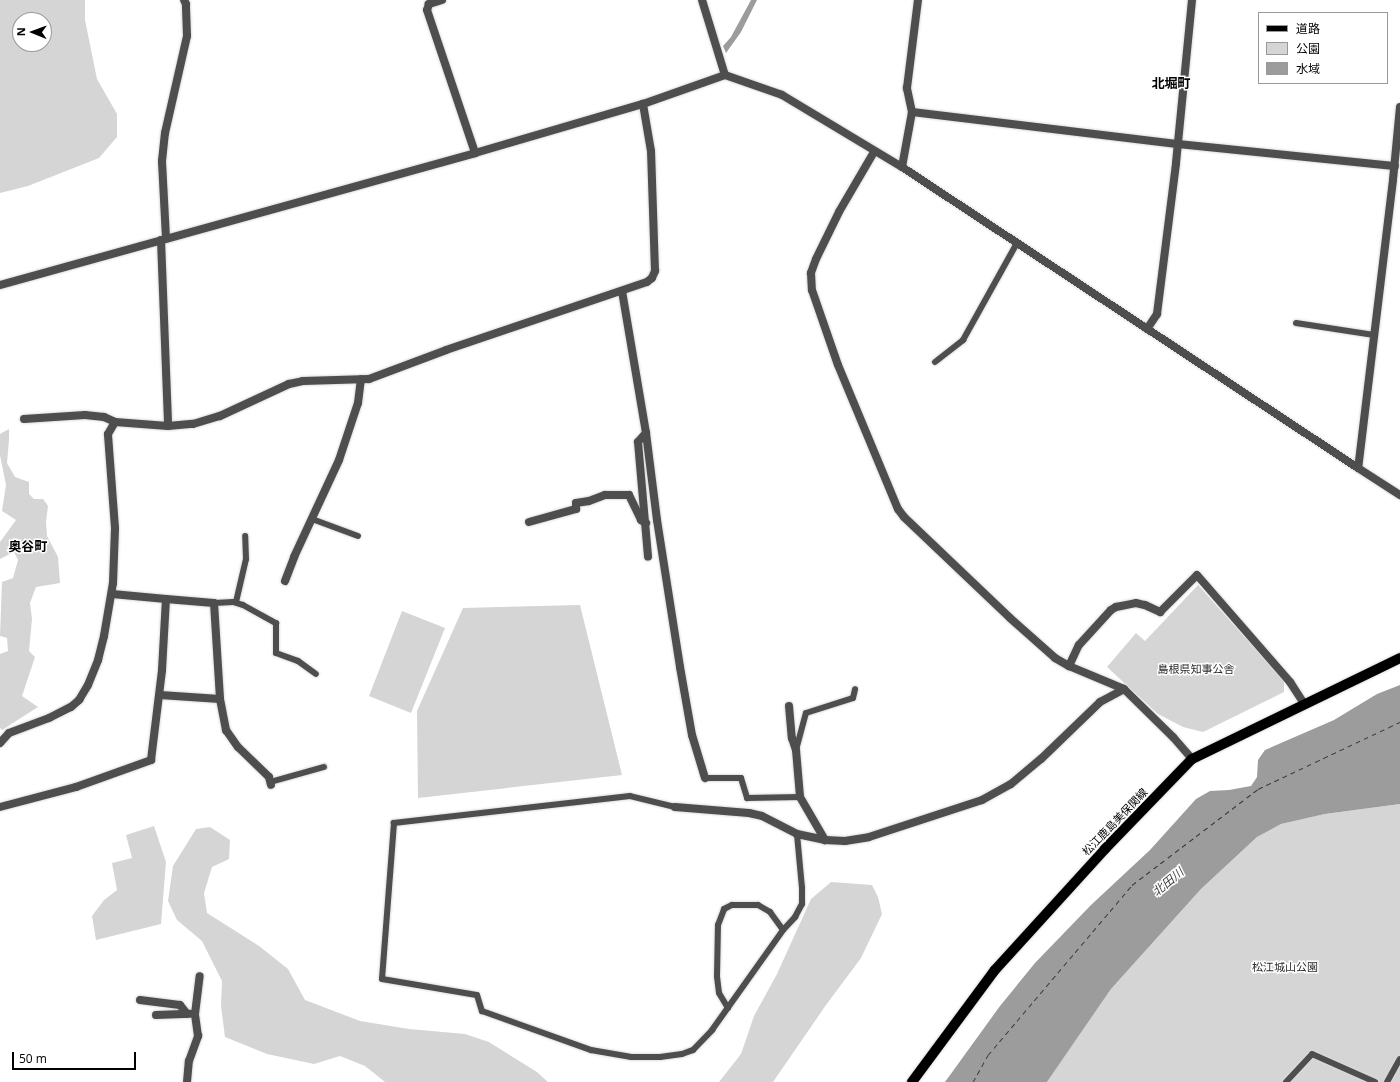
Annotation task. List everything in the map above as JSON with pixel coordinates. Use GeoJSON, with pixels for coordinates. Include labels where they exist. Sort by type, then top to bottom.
{"type":"FeatureCollection","features":[{"type":"Feature","properties":{"kind":"main road","name":"松江鹿島美保関線"},"geometry":{"type":"LineString","coordinates":[[912,1082],[995,970],[1105,849],[1192,759],[1306,705],[1400,658]]}},
{"type":"Feature","properties":{"kind":"street"},"geometry":{"type":"LineString","coordinates":[[168,426],[162,161],[165,133],[187,36],[186,4],[184,0]]}},
{"type":"Feature","properties":{"kind":"street"},"geometry":{"type":"LineString","coordinates":[[442,0],[429,4],[428,15],[475,154]]}},
{"type":"Feature","properties":{"kind":"street"},"geometry":{"type":"LineString","coordinates":[[702,0],[725,75]]}},
{"type":"Feature","properties":{"kind":"street"},"geometry":{"type":"LineString","coordinates":[[902,167],[912,112],[907,88],[918,0]]}},
{"type":"Feature","properties":{"kind":"street"},"geometry":{"type":"LineString","coordinates":[[1147,329],[1157,314],[1176,163],[1192,0]]}},
{"type":"Feature","properties":{"kind":"street"},"geometry":{"type":"LineString","coordinates":[[0,285],[475,154],[643,104],[725,75],[782,94],[874,152],[902,167],[1400,495]]}},
{"type":"Feature","properties":{"kind":"street"},"geometry":{"type":"LineString","coordinates":[[24,419],[86,415],[104,417],[115,422],[168,426],[193,424],[213,419],[289,384],[304,381],[370,379],[446,350],[647,282],[652,278],[655,271],[651,151],[643,104]]}},
{"type":"Feature","properties":{"kind":"street"},"geometry":{"type":"LineString","coordinates":[[1358,468],[1396,170],[1400,107]]}},
{"type":"Feature","properties":{"kind":"street"},"geometry":{"type":"LineString","coordinates":[[912,112],[1396,170]]}},
{"type":"Feature","properties":{"kind":"street"},"geometry":{"type":"LineString","coordinates":[[874,152],[840,212],[816,259],[811,273],[812,290],[838,364],[898,509],[904,517],[1010,618],[1056,658],[1069,666],[1124,689],[1173,737],[1192,759]]}},
{"type":"Feature","properties":{"kind":"street"},"geometry":{"type":"LineString","coordinates":[[622,291],[646,433],[680,667],[692,735],[705,778]]}},
{"type":"Feature","properties":{"kind":"street"},"geometry":{"type":"LineString","coordinates":[[285,581],[344,447],[358,403],[361,379]]}},
{"type":"Feature","properties":{"kind":"street"},"geometry":{"type":"LineString","coordinates":[[0,743],[9,734],[49,718],[71,707],[79,700],[88,684],[98,660],[112,594],[115,528],[108,434],[115,422]]}},
{"type":"Feature","properties":{"kind":"street"},"geometry":{"type":"LineString","coordinates":[[646,433],[638,442],[648,557]]}},
{"type":"Feature","properties":{"kind":"street"},"geometry":{"type":"LineString","coordinates":[[529,522],[576,509],[576,503],[589,501],[605,495],[629,495],[641,520],[646,522]]}},
{"type":"Feature","properties":{"kind":"street"},"geometry":{"type":"LineString","coordinates":[[1069,666],[1079,645],[1111,610],[1129,603],[1136,603],[1145,605],[1160,612],[1197,575],[1290,682],[1306,705]]}},
{"type":"Feature","properties":{"kind":"street"},"geometry":{"type":"LineString","coordinates":[[112,594],[214,603],[220,699],[223,719],[229,736],[269,777],[271,784]]}},
{"type":"Feature","properties":{"kind":"street"},"geometry":{"type":"LineString","coordinates":[[0,807],[76,787],[151,760],[160,695],[166,599]]}},
{"type":"Feature","properties":{"kind":"street"},"geometry":{"type":"LineString","coordinates":[[675,807],[749,813],[762,816],[797,834],[825,840],[845,841],[869,837],[982,800],[1011,784],[1041,759],[1100,702],[1124,689]]}},
{"type":"Feature","properties":{"kind":"street"},"geometry":{"type":"LineString","coordinates":[[160,695],[220,699]]}},
{"type":"Feature","properties":{"kind":"street"},"geometry":{"type":"LineString","coordinates":[[789,706],[792,738],[796,750],[800,797],[825,840]]}},
{"type":"Feature","properties":{"kind":"street"},"geometry":{"type":"LineString","coordinates":[[187,1082],[189,1061],[198,1036],[191,1014],[200,976]]}},
{"type":"Feature","properties":{"kind":"street"},"geometry":{"type":"LineString","coordinates":[[140,1000],[180,1005],[191,1014]]}},
{"type":"Feature","properties":{"kind":"street"},"geometry":{"type":"LineString","coordinates":[[156,1015],[191,1014]]}},
{"type":"Feature","properties":{"kind":"lane"},"geometry":{"type":"LineString","coordinates":[[935,362],[963,340],[1017,243]]}},
{"type":"Feature","properties":{"kind":"lane"},"geometry":{"type":"LineString","coordinates":[[1296,323],[1374,335]]}},
{"type":"Feature","properties":{"kind":"lane"},"geometry":{"type":"LineString","coordinates":[[312,519],[358,536]]}},
{"type":"Feature","properties":{"kind":"lane"},"geometry":{"type":"LineString","coordinates":[[236,602],[246,559],[244,536]]}},
{"type":"Feature","properties":{"kind":"lane"},"geometry":{"type":"LineString","coordinates":[[214,603],[236,602],[276,623],[276,653],[298,661],[316,674]]}},
{"type":"Feature","properties":{"kind":"lane"},"geometry":{"type":"LineString","coordinates":[[796,750],[806,713],[852,698],[855,689]]}},
{"type":"Feature","properties":{"kind":"lane"},"geometry":{"type":"LineString","coordinates":[[271,784],[324,767]]}},
{"type":"Feature","properties":{"kind":"lane"},"geometry":{"type":"LineString","coordinates":[[705,778],[741,778],[747,798],[800,797]]}},
{"type":"Feature","properties":{"kind":"lane"},"geometry":{"type":"LineString","coordinates":[[675,807],[630,796],[394,823],[382,978],[477,995],[482,1010],[592,1050],[631,1057],[660,1057],[682,1054],[693,1050],[712,1030],[782,930],[795,917],[802,904],[797,834]]}},
{"type":"Feature","properties":{"kind":"lane"},"geometry":{"type":"LineString","coordinates":[[728,1008],[719,993],[717,976],[718,925],[724,909],[732,905],[758,905],[770,912],[782,930]]}},
{"type":"Feature","properties":{"kind":"lane"},"geometry":{"type":"LineString","coordinates":[[1286,1082],[1312,1054],[1375,1082]]}},
{"type":"Feature","properties":{"kind":"lane"},"geometry":{"type":"LineString","coordinates":[[1387,1082],[1400,1060]]}},
{"type":"Feature","properties":{"kind":"green space"},"geometry":{"type":"Polygon","coordinates":[[[0,0],[85,0],[85,20],[97,79],[117,114],[117,137],[99,158],[28,186],[0,193],[0,0]]]}},
{"type":"Feature","properties":{"kind":"green space"},"geometry":{"type":"Polygon","coordinates":[[[9,429],[7,463],[15,477],[29,482],[29,494],[34,499],[43,499],[48,506],[46,522],[47,536],[58,557],[60,583],[36,587],[30,603],[32,619],[29,651],[35,657],[22,696],[38,707],[2,730],[0,728],[0,654],[8,651],[7,638],[0,636],[2,582],[13,578],[18,560],[14,552],[0,559],[0,542],[16,520],[2,511],[6,485],[0,455],[0,434],[9,429]]]}},
{"type":"Feature","properties":{"kind":"green space","name":"島根県知事公舎"},"geometry":{"type":"Polygon","coordinates":[[[1198,585],[1284,681],[1284,692],[1203,732],[1183,727],[1158,714],[1107,667],[1136,633],[1145,641],[1198,585]]]}},
{"type":"Feature","properties":{"kind":"green space"},"geometry":{"type":"Polygon","coordinates":[[[580,605],[622,775],[418,798],[417,711],[463,608],[580,605]]]}},
{"type":"Feature","properties":{"kind":"green space"},"geometry":{"type":"Polygon","coordinates":[[[402,611],[445,628],[411,713],[369,696],[402,611]]]}},
{"type":"Feature","properties":{"kind":"green space","name":"松江城山公園"},"geometry":{"type":"Polygon","coordinates":[[[1400,804],[1400,1082],[1047,1082],[1111,989],[1201,889],[1257,837],[1281,824],[1325,814],[1400,804]]]}},
{"type":"Feature","properties":{"kind":"green space"},"geometry":{"type":"Polygon","coordinates":[[[154,826],[166,862],[161,924],[96,940],[92,916],[104,900],[117,890],[112,863],[132,858],[126,835],[154,826]]]}},
{"type":"Feature","properties":{"kind":"green space"},"geometry":{"type":"Polygon","coordinates":[[[210,827],[230,840],[229,859],[212,867],[204,893],[207,913],[259,946],[288,969],[305,1000],[360,1021],[409,1029],[465,1034],[489,1042],[537,1072],[548,1082],[385,1082],[365,1066],[340,1056],[314,1064],[267,1054],[225,1037],[221,1006],[222,981],[202,941],[177,920],[168,901],[173,866],[196,829],[210,827]]]}},
{"type":"Feature","properties":{"kind":"green space"},"geometry":{"type":"Polygon","coordinates":[[[831,882],[872,885],[878,897],[882,914],[861,958],[826,1005],[773,1082],[719,1082],[741,1054],[754,1016],[777,974],[811,899],[831,882]]]}},
{"type":"Feature","properties":{"kind":"water"},"geometry":{"type":"Polygon","coordinates":[[[751,0],[757,0],[741,32],[726,53],[723,46],[731,37],[751,0]]]}},
{"type":"Feature","properties":{"kind":"water","name":"北田川"},"geometry":{"type":"Polygon","coordinates":[[[1400,685],[1400,804],[1325,814],[1281,824],[1257,837],[1201,889],[1111,989],[1047,1082],[945,1082],[1000,1006],[1035,963],[1091,905],[1150,850],[1196,799],[1210,791],[1229,790],[1251,786],[1257,777],[1258,760],[1265,750],[1334,720],[1377,694],[1400,685]]]}},
{"type":"Feature","properties":{"kind":"ferry route"},"geometry":{"type":"LineString","coordinates":[[973,1082],[988,1055],[1132,885],[1258,789],[1400,722]]}},
{"type":"Feature","properties":{"kind":"district","name":"北堀町"},"geometry":{"type":"Point","coordinates":[1171,83]}},
{"type":"Feature","properties":{"kind":"district","name":"奥谷町"},"geometry":{"type":"Point","coordinates":[28,546]}}]}
